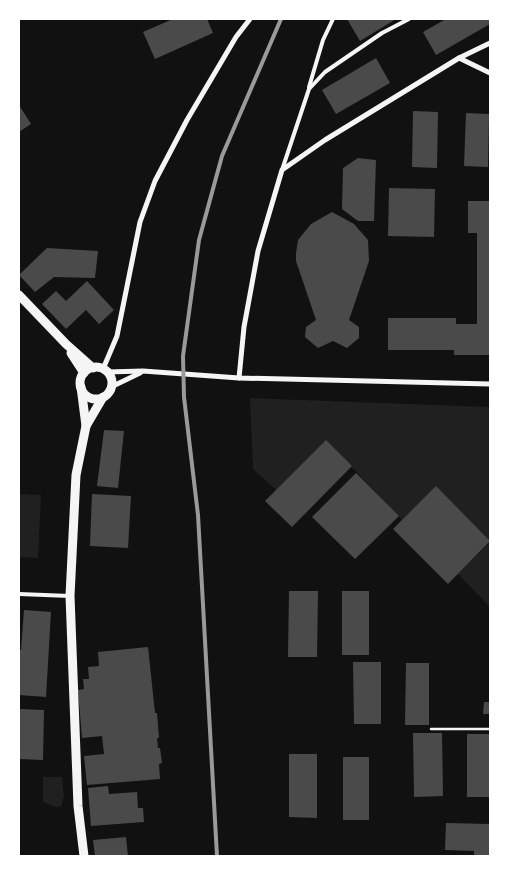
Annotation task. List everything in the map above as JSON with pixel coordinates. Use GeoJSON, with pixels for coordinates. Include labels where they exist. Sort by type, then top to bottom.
{"type":"FeatureCollection","features":[{"type":"Feature","properties":{"kind":"street"},"geometry":{"type":"LineString","coordinates":[[101,370],[116,336],[140,222],[155,181],[187,120],[236,38],[250,19]]}},
{"type":"Feature","properties":{"kind":"street"},"geometry":{"type":"LineString","coordinates":[[239,378],[244,327],[258,251],[282,170],[326,140],[459,58],[490,43]]}},
{"type":"Feature","properties":{"kind":"street"},"geometry":{"type":"LineString","coordinates":[[459,58],[490,73]]}},
{"type":"Feature","properties":{"kind":"street"},"geometry":{"type":"LineString","coordinates":[[19,295],[66,344],[110,377],[111,387],[109,392],[86,426]]}},
{"type":"Feature","properties":{"kind":"street"},"geometry":{"type":"LineString","coordinates":[[66,344],[84,373]]}},
{"type":"Feature","properties":{"kind":"street"},"geometry":{"type":"LineString","coordinates":[[84,856],[78,797],[70,596],[76,475],[86,426],[81,387],[81,377],[84,373],[101,370],[239,378],[490,384]]}},
{"type":"Feature","properties":{"kind":"street"},"geometry":{"type":"LineString","coordinates":[[111,387],[143,372]]}},
{"type":"Feature","properties":{"kind":"street"},"geometry":{"type":"LineString","coordinates":[[81,387],[88,397],[95,399],[104,397]]}},
{"type":"Feature","properties":{"kind":"lane"},"geometry":{"type":"LineString","coordinates":[[282,170],[323,40],[333,19]]}},
{"type":"Feature","properties":{"kind":"lane"},"geometry":{"type":"LineString","coordinates":[[309,89],[325,72],[382,33],[410,19]]}},
{"type":"Feature","properties":{"kind":"lane"},"geometry":{"type":"LineString","coordinates":[[19,594],[70,596]]}},
{"type":"Feature","properties":{"kind":"path"},"geometry":{"type":"LineString","coordinates":[[432,730],[490,729]]}},
{"type":"Feature","properties":{"kind":"shaded area"},"geometry":{"type":"Polygon","coordinates":[[[250,398],[490,407],[490,541],[436,487],[402,520],[326,440],[276,490],[253,469],[250,398]]]}},
{"type":"Feature","properties":{"kind":"shaded area"},"geometry":{"type":"Polygon","coordinates":[[[19,494],[41,495],[38,558],[19,557],[19,494]]]}},
{"type":"Feature","properties":{"kind":"shaded area"},"geometry":{"type":"Polygon","coordinates":[[[490,542],[490,607],[458,574],[490,542]]]}},
{"type":"Feature","properties":{"kind":"shaded area"},"geometry":{"type":"Polygon","coordinates":[[[43,777],[62,777],[64,796],[61,806],[56,807],[43,802],[43,777]]]}},
{"type":"Feature","properties":{"kind":"building"},"geometry":{"type":"Polygon","coordinates":[[[173,19],[207,19],[213,33],[155,59],[143,32],[173,19]]]}},
{"type":"Feature","properties":{"kind":"building"},"geometry":{"type":"Polygon","coordinates":[[[347,19],[396,19],[360,41],[347,19]]]}},
{"type":"Feature","properties":{"kind":"building"},"geometry":{"type":"Polygon","coordinates":[[[446,19],[490,19],[490,24],[436,55],[423,32],[446,19]]]}},
{"type":"Feature","properties":{"kind":"building"},"geometry":{"type":"Polygon","coordinates":[[[376,58],[390,83],[336,114],[322,90],[376,58]]]}},
{"type":"Feature","properties":{"kind":"building"},"geometry":{"type":"Polygon","coordinates":[[[19,105],[31,124],[19,132],[19,105]]]}},
{"type":"Feature","properties":{"kind":"building"},"geometry":{"type":"Polygon","coordinates":[[[413,111],[438,112],[437,168],[412,167],[413,111]]]}},
{"type":"Feature","properties":{"kind":"building"},"geometry":{"type":"Polygon","coordinates":[[[466,113],[489,114],[488,167],[464,166],[466,113]]]}},
{"type":"Feature","properties":{"kind":"building"},"geometry":{"type":"Polygon","coordinates":[[[358,158],[376,160],[374,221],[358,221],[342,209],[343,168],[358,158]]]}},
{"type":"Feature","properties":{"kind":"building"},"geometry":{"type":"Polygon","coordinates":[[[389,188],[435,189],[434,237],[388,236],[389,188]]]}},
{"type":"Feature","properties":{"kind":"building"},"geometry":{"type":"Polygon","coordinates":[[[468,201],[490,201],[490,355],[454,355],[454,350],[388,350],[388,318],[456,318],[456,324],[477,324],[477,233],[468,233],[468,201]]]}},
{"type":"Feature","properties":{"kind":"building"},"geometry":{"type":"Polygon","coordinates":[[[332,212],[354,224],[368,240],[369,261],[349,320],[359,327],[359,338],[347,348],[333,341],[318,348],[305,337],[306,327],[316,320],[296,261],[298,240],[311,224],[332,212]]]}},
{"type":"Feature","properties":{"kind":"building"},"geometry":{"type":"Polygon","coordinates":[[[47,248],[98,251],[95,278],[54,277],[35,292],[19,275],[47,248]]]}},
{"type":"Feature","properties":{"kind":"building"},"geometry":{"type":"Polygon","coordinates":[[[87,281],[114,310],[99,324],[86,310],[66,329],[42,304],[56,291],[66,301],[87,281]]]}},
{"type":"Feature","properties":{"kind":"building"},"geometry":{"type":"Polygon","coordinates":[[[104,430],[124,431],[118,488],[97,486],[104,430]]]}},
{"type":"Feature","properties":{"kind":"building"},"geometry":{"type":"Polygon","coordinates":[[[326,440],[352,466],[292,527],[265,501],[326,440]]]}},
{"type":"Feature","properties":{"kind":"building"},"geometry":{"type":"Polygon","coordinates":[[[356,473],[399,516],[355,559],[312,517],[356,473]]]}},
{"type":"Feature","properties":{"kind":"building"},"geometry":{"type":"Polygon","coordinates":[[[436,486],[490,541],[448,584],[393,529],[436,486]]]}},
{"type":"Feature","properties":{"kind":"building"},"geometry":{"type":"Polygon","coordinates":[[[92,494],[131,496],[128,548],[90,546],[92,494]]]}},
{"type":"Feature","properties":{"kind":"building"},"geometry":{"type":"Polygon","coordinates":[[[289,591],[318,591],[317,657],[288,657],[289,591]]]}},
{"type":"Feature","properties":{"kind":"building"},"geometry":{"type":"Polygon","coordinates":[[[342,591],[369,591],[369,655],[342,655],[342,591]]]}},
{"type":"Feature","properties":{"kind":"building"},"geometry":{"type":"Polygon","coordinates":[[[24,610],[51,612],[46,697],[19,695],[19,650],[21,650],[24,610]]]}},
{"type":"Feature","properties":{"kind":"building"},"geometry":{"type":"Polygon","coordinates":[[[148,647],[155,713],[157,713],[158,748],[160,748],[162,763],[159,764],[160,779],[87,785],[84,756],[104,754],[102,736],[82,738],[78,690],[84,689],[83,679],[89,679],[88,667],[99,666],[98,652],[148,647]]]}},
{"type":"Feature","properties":{"kind":"building"},"geometry":{"type":"Polygon","coordinates":[[[353,662],[381,662],[381,724],[354,724],[353,662]]]}},
{"type":"Feature","properties":{"kind":"building"},"geometry":{"type":"Polygon","coordinates":[[[406,663],[429,663],[429,725],[405,725],[406,663]]]}},
{"type":"Feature","properties":{"kind":"building"},"geometry":{"type":"Polygon","coordinates":[[[484,702],[490,702],[490,714],[483,714],[484,702]]]}},
{"type":"Feature","properties":{"kind":"building"},"geometry":{"type":"Polygon","coordinates":[[[19,709],[44,710],[43,760],[19,759],[19,709]]]}},
{"type":"Feature","properties":{"kind":"building"},"geometry":{"type":"Polygon","coordinates":[[[413,733],[442,733],[443,796],[414,797],[413,733]]]}},
{"type":"Feature","properties":{"kind":"building"},"geometry":{"type":"Polygon","coordinates":[[[467,734],[490,734],[490,797],[467,797],[467,734]]]}},
{"type":"Feature","properties":{"kind":"building"},"geometry":{"type":"Polygon","coordinates":[[[289,754],[317,754],[317,818],[289,817],[289,754]]]}},
{"type":"Feature","properties":{"kind":"building"},"geometry":{"type":"Polygon","coordinates":[[[343,757],[369,757],[369,820],[343,820],[343,757]]]}},
{"type":"Feature","properties":{"kind":"building"},"geometry":{"type":"Polygon","coordinates":[[[108,786],[109,794],[137,792],[138,808],[143,808],[144,822],[91,826],[88,788],[108,786]]]}},
{"type":"Feature","properties":{"kind":"building"},"geometry":{"type":"Polygon","coordinates":[[[446,823],[490,824],[490,856],[474,856],[474,851],[445,850],[446,823]]]}},
{"type":"Feature","properties":{"kind":"building"},"geometry":{"type":"Polygon","coordinates":[[[126,837],[128,856],[95,856],[93,840],[126,837]]]}},
{"type":"Feature","properties":{"kind":"railway"},"geometry":{"type":"LineString","coordinates":[[217,856],[198,515],[184,397],[183,356],[199,240],[222,156],[281,19]]}}]}
